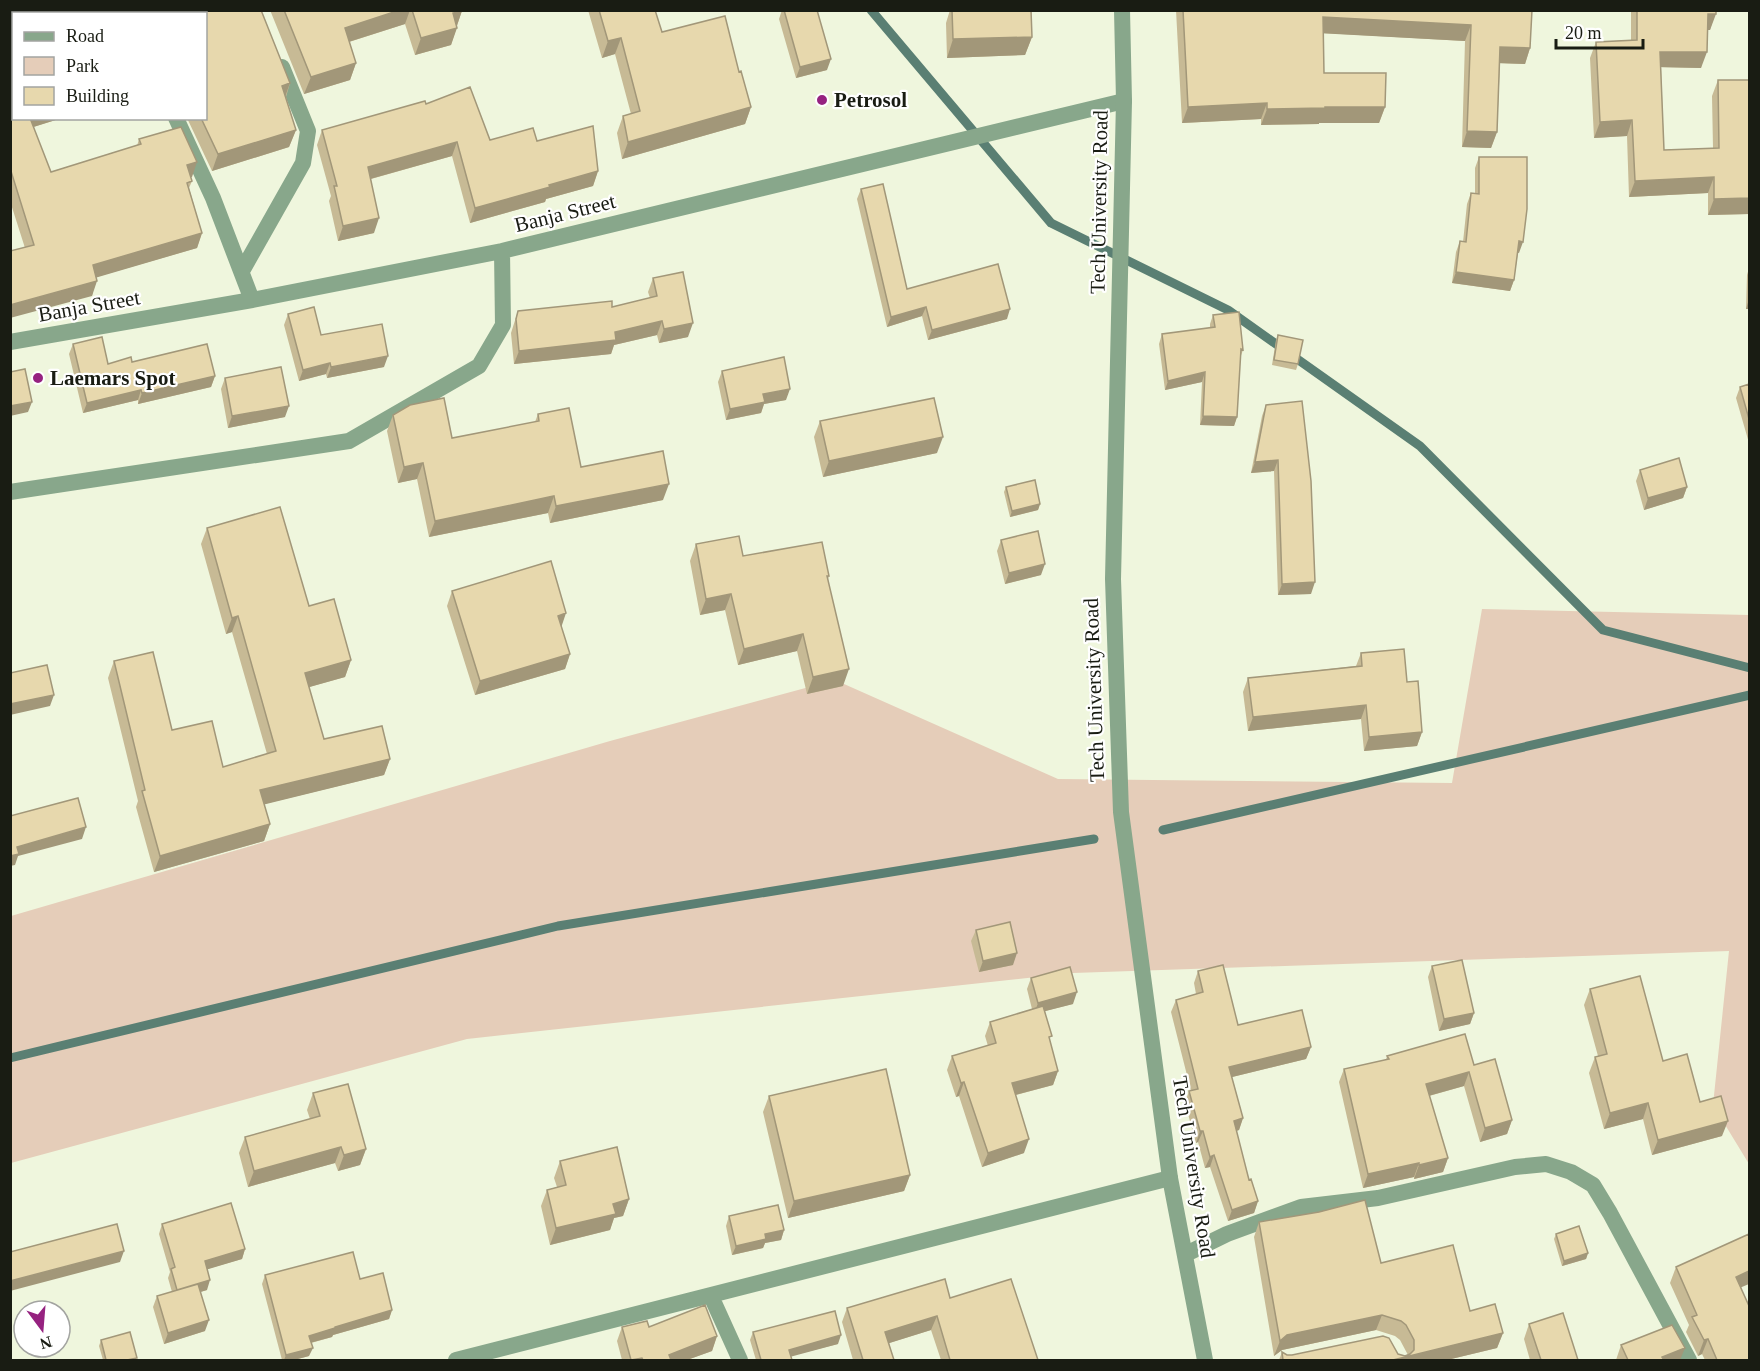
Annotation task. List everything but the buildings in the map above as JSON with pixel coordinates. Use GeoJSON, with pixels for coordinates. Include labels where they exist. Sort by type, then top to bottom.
{"type":"FeatureCollection","features":[{"type":"Feature","properties":{"kind":"street","name":"Tech University Road"},"geometry":{"type":"LineString","coordinates":[[1122,10],[1124,101],[1113,579],[1121,812],[1170,1178],[1205,1360]]}},
{"type":"Feature","properties":{"kind":"street"},"geometry":{"type":"LineString","coordinates":[[242,271],[303,163],[308,131],[277,54]]}},
{"type":"Feature","properties":{"kind":"street","name":"Banja Street"},"geometry":{"type":"LineString","coordinates":[[10,342],[252,300],[502,251],[1124,101]]}},
{"type":"Feature","properties":{"kind":"street"},"geometry":{"type":"LineString","coordinates":[[177,120],[213,198],[252,300]]}},
{"type":"Feature","properties":{"kind":"street"},"geometry":{"type":"LineString","coordinates":[[10,492],[349,441],[479,366],[503,325],[502,251]]}},
{"type":"Feature","properties":{"kind":"street"},"geometry":{"type":"LineString","coordinates":[[1186,1254],[1227,1234],[1301,1207],[1377,1198],[1515,1167],[1546,1164],[1571,1173],[1593,1185],[1689,1360]]}},
{"type":"Feature","properties":{"kind":"street"},"geometry":{"type":"LineString","coordinates":[[456,1360],[1170,1178]]}},
{"type":"Feature","properties":{"kind":"street"},"geometry":{"type":"LineString","coordinates":[[711,1296],[740,1360]]}},
{"type":"Feature","properties":{"kind":"green space"},"geometry":{"type":"Polygon","coordinates":[[[1482,609],[1749,615],[1749,1164],[1713,1105],[1729,951],[1073,973],[467,1039],[11,1163],[11,916],[610,741],[835,680],[1058,779],[1452,783],[1482,609]]]}},
{"type":"Feature","properties":{"kind":"waterway"},"geometry":{"type":"LineString","coordinates":[[871,10],[1051,223],[1228,310],[1420,446],[1603,630],[1750,668]]}},
{"type":"Feature","properties":{"kind":"waterway"},"geometry":{"type":"LineString","coordinates":[[1163,830],[1750,695]]}},
{"type":"Feature","properties":{"kind":"waterway"},"geometry":{"type":"LineString","coordinates":[[10,1058],[558,926],[1094,839]]}},
{"type":"Feature","properties":{"kind":"place","name":"Petrosol"},"geometry":{"type":"Point","coordinates":[822,100]}},
{"type":"Feature","properties":{"kind":"place","name":"Laemars Spot"},"geometry":{"type":"Point","coordinates":[38,378]}}]}
